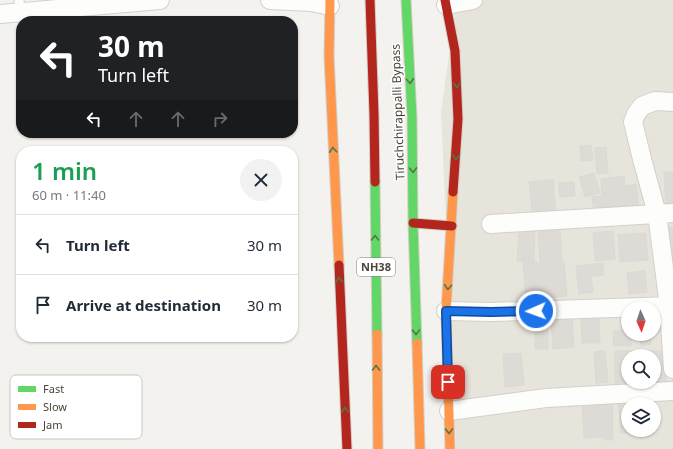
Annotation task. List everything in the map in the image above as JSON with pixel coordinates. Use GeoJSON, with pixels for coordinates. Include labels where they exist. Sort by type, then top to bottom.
{"type":"FeatureCollection","features":[{"type":"Feature","properties":{"kind":"main road","name":"Tiruchchirappalli Bypass"},"geometry":{"type":"LineString","coordinates":[[370,0],[374,114],[378,449]]}},
{"type":"Feature","properties":{"kind":"main road","name":"Tiruchchirappalli Bypass"},"geometry":{"type":"LineString","coordinates":[[406,0],[412,117],[413,223],[420,449]]}},
{"type":"Feature","properties":{"kind":"main road"},"geometry":{"type":"LineString","coordinates":[[446,2],[456,51],[458,118],[446,311],[450,449]]}},
{"type":"Feature","properties":{"kind":"main road"},"geometry":{"type":"LineString","coordinates":[[330,3],[329,56],[331,117],[347,449]]}},
{"type":"Feature","properties":{"kind":"main road"},"geometry":{"type":"LineString","coordinates":[[413,223],[452,226]]}},
{"type":"Feature","properties":{"kind":"street"},"geometry":{"type":"LineString","coordinates":[[0,14],[19,6],[160,0]]}},
{"type":"Feature","properties":{"kind":"street"},"geometry":{"type":"LineString","coordinates":[[270,0],[330,3]]}},
{"type":"Feature","properties":{"kind":"street"},"geometry":{"type":"LineString","coordinates":[[446,2],[472,0]]}},
{"type":"Feature","properties":{"kind":"street"},"geometry":{"type":"LineString","coordinates":[[673,102],[655,101],[642,106],[636,114],[633,122],[642,159],[665,214],[671,306],[673,369]]}},
{"type":"Feature","properties":{"kind":"street"},"geometry":{"type":"LineString","coordinates":[[491,224],[665,214]]}},
{"type":"Feature","properties":{"kind":"street"},"geometry":{"type":"LineString","coordinates":[[446,311],[491,312],[671,306]]}},
{"type":"Feature","properties":{"kind":"street"},"geometry":{"type":"LineString","coordinates":[[449,411],[546,398],[673,391]]}},
{"type":"Feature","properties":{"kind":"shaded area"},"geometry":{"type":"Polygon","coordinates":[[[457,0],[673,0],[673,449],[456,449],[441,112],[457,0]]]}},
{"type":"Feature","properties":{"kind":"building"},"geometry":{"type":"Polygon","coordinates":[[[591,145],[593,160],[581,161],[580,146],[591,145]]]}},
{"type":"Feature","properties":{"kind":"building"},"geometry":{"type":"Polygon","coordinates":[[[606,147],[608,173],[597,174],[595,148],[606,147]]]}},
{"type":"Feature","properties":{"kind":"building"},"geometry":{"type":"Polygon","coordinates":[[[664,172],[673,172],[673,210],[666,210],[664,172]]]}},
{"type":"Feature","properties":{"kind":"building"},"geometry":{"type":"Polygon","coordinates":[[[594,173],[600,193],[585,197],[579,177],[594,173]]]}},
{"type":"Feature","properties":{"kind":"building"},"geometry":{"type":"Polygon","coordinates":[[[624,176],[625,186],[636,184],[639,207],[594,212],[592,197],[602,196],[601,179],[624,176]]]}},
{"type":"Feature","properties":{"kind":"building"},"geometry":{"type":"Polygon","coordinates":[[[553,180],[556,216],[533,217],[529,182],[553,180]]]}},
{"type":"Feature","properties":{"kind":"building"},"geometry":{"type":"Polygon","coordinates":[[[574,182],[575,196],[560,197],[559,183],[574,182]]]}},
{"type":"Feature","properties":{"kind":"building"},"geometry":{"type":"Polygon","coordinates":[[[673,227],[673,258],[667,258],[665,228],[673,227]]]}},
{"type":"Feature","properties":{"kind":"building"},"geometry":{"type":"Polygon","coordinates":[[[560,230],[562,261],[540,262],[538,232],[560,230]]]}},
{"type":"Feature","properties":{"kind":"building"},"geometry":{"type":"Polygon","coordinates":[[[519,231],[535,231],[534,262],[517,261],[519,231]]]}},
{"type":"Feature","properties":{"kind":"building"},"geometry":{"type":"Polygon","coordinates":[[[613,231],[615,259],[595,261],[593,233],[613,231]]]}},
{"type":"Feature","properties":{"kind":"building"},"geometry":{"type":"Polygon","coordinates":[[[646,233],[648,260],[620,262],[618,235],[646,233]]]}},
{"type":"Feature","properties":{"kind":"building"},"geometry":{"type":"Polygon","coordinates":[[[537,262],[537,264],[564,262],[567,296],[526,299],[523,263],[537,262]]]}},
{"type":"Feature","properties":{"kind":"building"},"geometry":{"type":"Polygon","coordinates":[[[603,263],[604,275],[591,276],[593,292],[579,294],[576,266],[603,263]]]}},
{"type":"Feature","properties":{"kind":"building"},"geometry":{"type":"Polygon","coordinates":[[[645,271],[647,292],[629,294],[627,273],[645,271]]]}},
{"type":"Feature","properties":{"kind":"building"},"geometry":{"type":"Polygon","coordinates":[[[581,317],[599,317],[600,343],[582,343],[581,317]]]}},
{"type":"Feature","properties":{"kind":"building"},"geometry":{"type":"Polygon","coordinates":[[[572,319],[574,347],[553,349],[551,320],[572,319]]]}},
{"type":"Feature","properties":{"kind":"building"},"geometry":{"type":"Polygon","coordinates":[[[535,331],[548,331],[548,349],[535,349],[535,331]]]}},
{"type":"Feature","properties":{"kind":"building"},"geometry":{"type":"Polygon","coordinates":[[[614,331],[621,331],[621,341],[631,341],[631,346],[613,345],[614,331]]]}},
{"type":"Feature","properties":{"kind":"building"},"geometry":{"type":"Polygon","coordinates":[[[641,341],[651,341],[651,344],[641,346],[641,341]]]}},
{"type":"Feature","properties":{"kind":"building"},"geometry":{"type":"Polygon","coordinates":[[[605,351],[608,382],[596,383],[594,352],[605,351]]]}},
{"type":"Feature","properties":{"kind":"building"},"geometry":{"type":"Polygon","coordinates":[[[615,351],[621,351],[621,383],[615,383],[615,351]]]}},
{"type":"Feature","properties":{"kind":"building"},"geometry":{"type":"Polygon","coordinates":[[[661,351],[666,351],[666,382],[661,382],[661,351]]]}},
{"type":"Feature","properties":{"kind":"building"},"geometry":{"type":"Polygon","coordinates":[[[521,353],[524,385],[505,387],[503,354],[521,353]]]}},
{"type":"Feature","properties":{"kind":"building"},"geometry":{"type":"Polygon","coordinates":[[[618,399],[621,399],[621,433],[618,399]]]}},
{"type":"Feature","properties":{"kind":"building"},"geometry":{"type":"Polygon","coordinates":[[[612,402],[613,440],[604,440],[604,437],[584,438],[582,403],[612,402]]]}},
{"type":"Feature","properties":{"kind":"traffic: fast"},"geometry":{"type":"LineString","coordinates":[[406,0],[412,117],[413,223],[417,343]]}},
{"type":"Feature","properties":{"kind":"traffic: fast"},"geometry":{"type":"LineString","coordinates":[[375,182],[377,334]]}},
{"type":"Feature","properties":{"kind":"traffic: slow"},"geometry":{"type":"LineString","coordinates":[[330,0],[329,56],[339,265]]}},
{"type":"Feature","properties":{"kind":"traffic: slow"},"geometry":{"type":"LineString","coordinates":[[450,449],[446,311],[453,192]]}},
{"type":"Feature","properties":{"kind":"traffic: slow"},"geometry":{"type":"LineString","coordinates":[[377,334],[378,449]]}},
{"type":"Feature","properties":{"kind":"traffic: slow"},"geometry":{"type":"LineString","coordinates":[[417,343],[420,449]]}},
{"type":"Feature","properties":{"kind":"traffic: jam"},"geometry":{"type":"LineString","coordinates":[[370,0],[375,182]]}},
{"type":"Feature","properties":{"kind":"traffic: jam"},"geometry":{"type":"LineString","coordinates":[[445,0],[455,51],[458,119],[453,192]]}},
{"type":"Feature","properties":{"kind":"traffic: jam"},"geometry":{"type":"LineString","coordinates":[[413,223],[452,226]]}},
{"type":"Feature","properties":{"kind":"traffic: jam"},"geometry":{"type":"LineString","coordinates":[[339,265],[347,449]]}},
{"type":"Feature","properties":{"kind":"route"},"geometry":{"type":"LineString","coordinates":[[448,382],[446,311],[536,311]]}}]}
